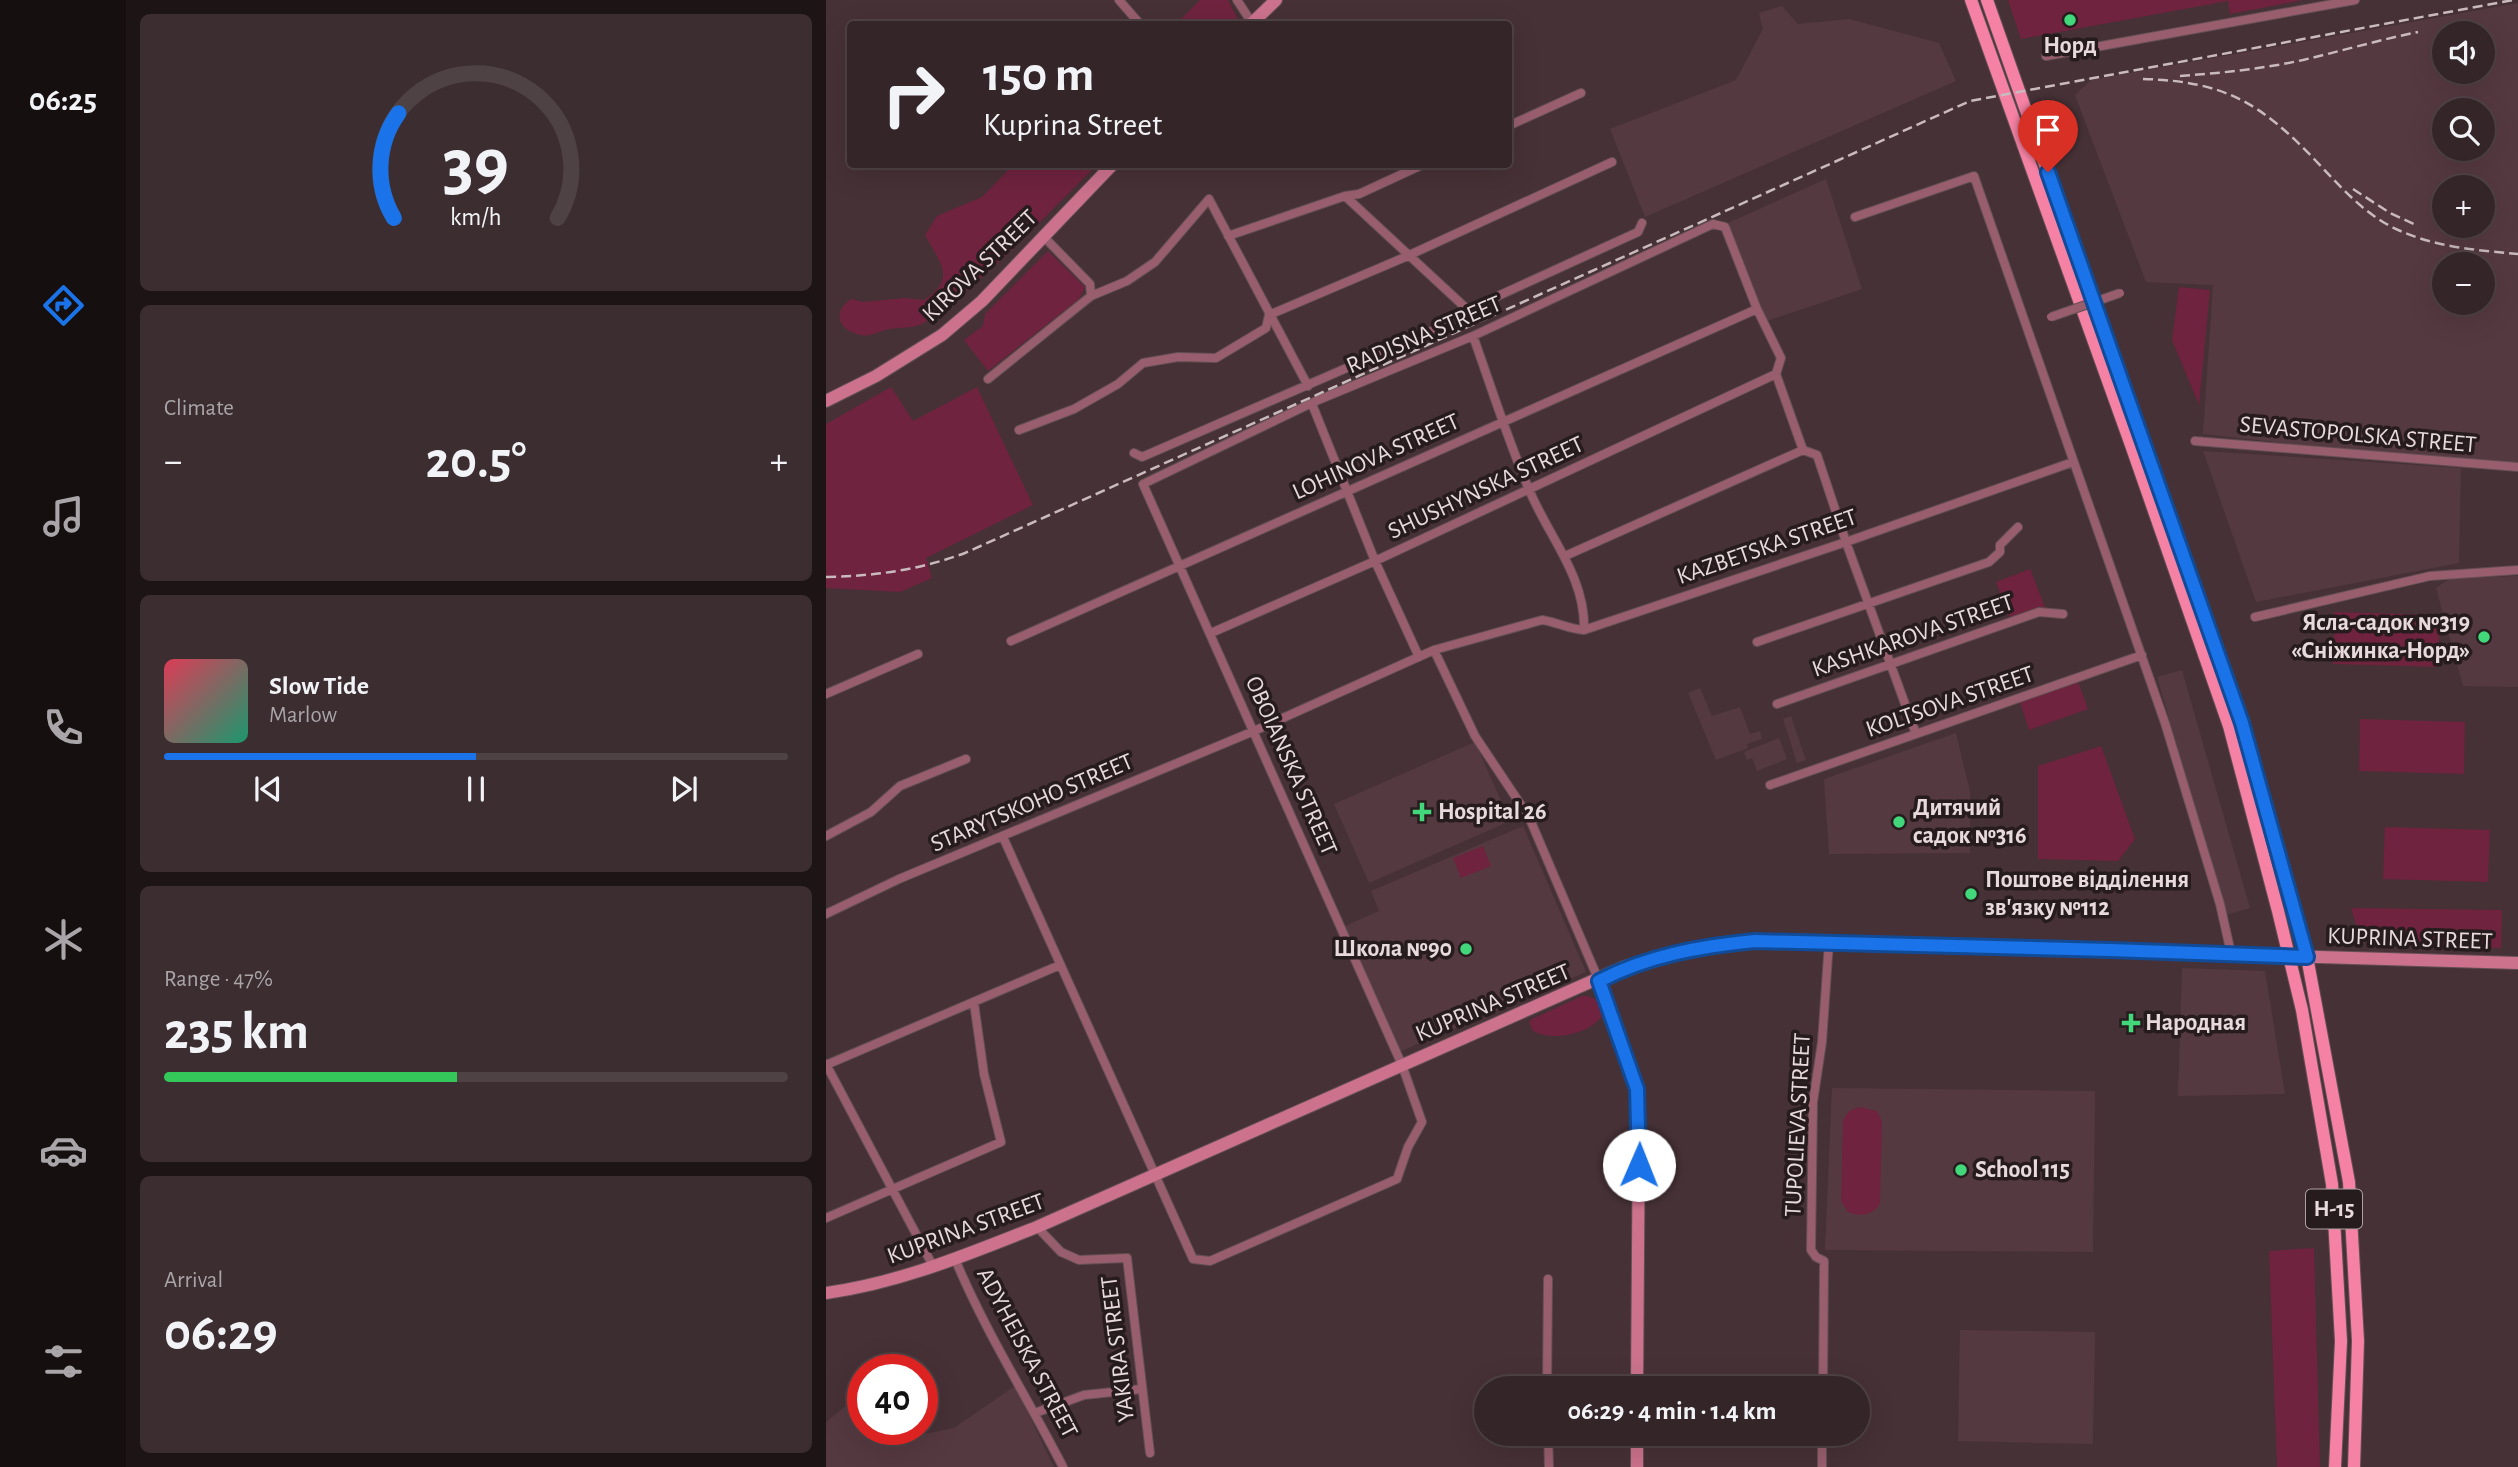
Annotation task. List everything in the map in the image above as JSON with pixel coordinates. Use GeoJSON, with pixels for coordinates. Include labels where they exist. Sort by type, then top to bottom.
{"type":"FeatureCollection","features":[{"type":"Feature","properties":{"kind":"main road"},"geometry":{"type":"LineString","coordinates":[[1254,21],[1276,0]]}},
{"type":"Feature","properties":{"kind":"main road","name":"Н-15"},"geometry":{"type":"LineString","coordinates":[[1971,0],[2229,726],[2302,1010],[2332,1184],[2341,1341],[2335,1467]]}},
{"type":"Feature","properties":{"kind":"main road","name":"Н-15"},"geometry":{"type":"LineString","coordinates":[[1987,0],[2242,723],[2307,957],[2349,1182],[2358,1341],[2354,1467]]}},
{"type":"Feature","properties":{"kind":"main road","name":"KIROVA STREET"},"geometry":{"type":"LineString","coordinates":[[826,401],[876,376],[942,335],[982,301],[1109,168]]}},
{"type":"Feature","properties":{"kind":"main road","name":"KUPRINA STREET"},"geometry":{"type":"LineString","coordinates":[[826,1293],[867,1287],[955,1259],[1037,1227],[1599,981],[1624,967],[1703,948],[1755,941],[1829,942],[2518,963]]}},
{"type":"Feature","properties":{"kind":"main road"},"geometry":{"type":"LineString","coordinates":[[1599,981],[1637,1089],[1637,1376]]}},
{"type":"Feature","properties":{"kind":"main road"},"geometry":{"type":"LineString","coordinates":[[1637,1446],[1637,1467]]}},
{"type":"Feature","properties":{"kind":"street"},"geometry":{"type":"LineString","coordinates":[[1237,0],[1249,21]]}},
{"type":"Feature","properties":{"kind":"street"},"geometry":{"type":"LineString","coordinates":[[2046,56],[2355,0]]}},
{"type":"Feature","properties":{"kind":"street"},"geometry":{"type":"LineString","coordinates":[[1121,1],[1138,21]]}},
{"type":"Feature","properties":{"kind":"street"},"geometry":{"type":"LineString","coordinates":[[1512,124],[1581,93]]}},
{"type":"Feature","properties":{"kind":"street"},"geometry":{"type":"LineString","coordinates":[[1269,315],[1409,256],[1612,162]]}},
{"type":"Feature","properties":{"kind":"street"},"geometry":{"type":"LineString","coordinates":[[1228,236],[1345,196],[1359,194],[1415,168]]}},
{"type":"Feature","properties":{"kind":"street"},"geometry":{"type":"LineString","coordinates":[[1855,217],[1974,176],[2165,723],[2216,891],[2231,953]]}},
{"type":"Feature","properties":{"kind":"street"},"geometry":{"type":"LineString","coordinates":[[1345,196],[1468,310]]}},
{"type":"Feature","properties":{"kind":"street"},"geometry":{"type":"LineString","coordinates":[[988,380],[1091,296],[1127,281],[1154,262],[1209,199],[1308,386]]}},
{"type":"Feature","properties":{"kind":"street","name":"RADISNA STREET"},"geometry":{"type":"LineString","coordinates":[[1134,453],[1142,457],[1450,323],[1468,310],[1638,232],[1642,223]]}},
{"type":"Feature","properties":{"kind":"street","name":"RADISNA STREET"},"geometry":{"type":"LineString","coordinates":[[1143,484],[1314,402],[1473,336],[1713,224],[1725,227],[1757,309]]}},
{"type":"Feature","properties":{"kind":"street"},"geometry":{"type":"LineString","coordinates":[[1043,236],[1090,284],[1091,296]]}},
{"type":"Feature","properties":{"kind":"street"},"geometry":{"type":"LineString","coordinates":[[2052,317],[2120,293]]}},
{"type":"Feature","properties":{"kind":"street"},"geometry":{"type":"LineString","coordinates":[[1757,309],[1781,358],[1776,374],[1803,450]]}},
{"type":"Feature","properties":{"kind":"street","name":"LOHINOVA STREET"},"geometry":{"type":"LineString","coordinates":[[1011,641],[1757,309]]}},
{"type":"Feature","properties":{"kind":"street"},"geometry":{"type":"LineString","coordinates":[[1019,429],[1074,410],[1118,384],[1143,363],[1178,357],[1216,358],[1266,328],[1269,315]]}},
{"type":"Feature","properties":{"kind":"street"},"geometry":{"type":"LineString","coordinates":[[1473,336],[1528,489],[1565,556],[1584,609],[1584,629]]}},
{"type":"Feature","properties":{"kind":"street","name":"SHUSHYNSKA STREET"},"geometry":{"type":"LineString","coordinates":[[1210,634],[1375,561],[1776,374]]}},
{"type":"Feature","properties":{"kind":"street"},"geometry":{"type":"LineString","coordinates":[[1314,402],[1375,561],[1419,657]]}},
{"type":"Feature","properties":{"kind":"street","name":"SEVASTOPOLSKA STREET"},"geometry":{"type":"LineString","coordinates":[[2195,441],[2518,467]]}},
{"type":"Feature","properties":{"kind":"street"},"geometry":{"type":"LineString","coordinates":[[1565,556],[1803,450],[1817,455],[1916,734]]}},
{"type":"Feature","properties":{"kind":"street","name":"KAZBETSKA STREET"},"geometry":{"type":"LineString","coordinates":[[1584,629],[1846,542],[2073,462]]}},
{"type":"Feature","properties":{"kind":"street","name":"OBOIANSKA STREET"},"geometry":{"type":"LineString","coordinates":[[1143,484],[1402,1065]]}},
{"type":"Feature","properties":{"kind":"street"},"geometry":{"type":"LineString","coordinates":[[1757,642],[1989,562],[2000,552],[2000,545],[2018,527]]}},
{"type":"Feature","properties":{"kind":"street"},"geometry":{"type":"LineString","coordinates":[[2255,617],[2430,576],[2518,570]]}},
{"type":"Feature","properties":{"kind":"street","name":"KASHKAROVA STREET"},"geometry":{"type":"LineString","coordinates":[[1777,704],[2039,612],[2063,614]]}},
{"type":"Feature","properties":{"kind":"street","name":"STARYTSKOHO STREET"},"geometry":{"type":"LineString","coordinates":[[826,914],[899,879],[1254,731],[1434,650],[1542,620],[1557,622],[1568,629],[1584,629]]}},
{"type":"Feature","properties":{"kind":"street"},"geometry":{"type":"LineString","coordinates":[[1434,650],[1475,736],[1528,817],[1599,981]]}},
{"type":"Feature","properties":{"kind":"street"},"geometry":{"type":"LineString","coordinates":[[826,694],[918,654]]}},
{"type":"Feature","properties":{"kind":"street","name":"KOLTSOVA STREET"},"geometry":{"type":"LineString","coordinates":[[1770,785],[2142,656]]}},
{"type":"Feature","properties":{"kind":"street"},"geometry":{"type":"LineString","coordinates":[[826,836],[871,812],[900,786],[965,759]]}},
{"type":"Feature","properties":{"kind":"street","name":"KUPRINA STREET"},"geometry":{"type":"LineString","coordinates":[[1003,837],[1194,1259],[1210,1262],[1397,1179],[1408,1147],[1422,1122],[1402,1065]]}},
{"type":"Feature","properties":{"kind":"street","name":"TUPOLIEVA STREET"},"geometry":{"type":"LineString","coordinates":[[1823,1376],[1824,1261],[1816,1257],[1811,1250],[1813,1102],[1822,1042],[1829,942]]}},
{"type":"Feature","properties":{"kind":"street"},"geometry":{"type":"LineString","coordinates":[[933,1266],[826,1064],[1060,965]]}},
{"type":"Feature","properties":{"kind":"street"},"geometry":{"type":"LineString","coordinates":[[826,1218],[1001,1142],[984,1074],[974,1003]]}},
{"type":"Feature","properties":{"kind":"street","name":"YAKIRA STREET"},"geometry":{"type":"LineString","coordinates":[[1037,1227],[1061,1252],[1079,1260],[1127,1258],[1150,1453]]}},
{"type":"Feature","properties":{"kind":"street","name":"ADYHEISKA STREET"},"geometry":{"type":"LineString","coordinates":[[955,1259],[972,1300],[1063,1467]]}},
{"type":"Feature","properties":{"kind":"street"},"geometry":{"type":"LineString","coordinates":[[1547,1376],[1548,1279]]}},
{"type":"Feature","properties":{"kind":"street"},"geometry":{"type":"LineString","coordinates":[[1035,1413],[1084,1395],[1142,1390]]}},
{"type":"Feature","properties":{"kind":"street"},"geometry":{"type":"LineString","coordinates":[[1548,1446],[1549,1467]]}},
{"type":"Feature","properties":{"kind":"street"},"geometry":{"type":"LineString","coordinates":[[1822,1446],[1822,1467]]}},
{"type":"Feature","properties":{"kind":"shaded area"},"geometry":{"type":"Polygon","coordinates":[[[1200,0],[1228,0],[1239,21],[1179,21],[1200,0]]]}},
{"type":"Feature","properties":{"kind":"shaded area","name":"Норд"},"geometry":{"type":"Polygon","coordinates":[[[2008,0],[2303,0],[2230,14],[2228,1],[2021,39],[2008,0]]]}},
{"type":"Feature","properties":{"kind":"shaded area"},"geometry":{"type":"Polygon","coordinates":[[[2518,3],[2518,466],[2463,463],[2203,434],[2213,285],[2146,282],[2075,95],[2091,80],[2518,3]]]}},
{"type":"Feature","properties":{"kind":"shaded area"},"geometry":{"type":"Polygon","coordinates":[[[1782,6],[1798,24],[1849,19],[1939,43],[1956,81],[1645,217],[1610,129],[1736,80],[1763,29],[1759,13],[1782,6]]]}},
{"type":"Feature","properties":{"kind":"shaded area"},"geometry":{"type":"Polygon","coordinates":[[[1010,168],[1094,168],[1002,259],[941,312],[918,326],[868,335],[860,335],[845,328],[840,320],[841,310],[852,299],[863,302],[905,298],[924,300],[934,292],[943,278],[942,270],[925,235],[937,216],[982,197],[1010,168]]]}},
{"type":"Feature","properties":{"kind":"shaded area"},"geometry":{"type":"Polygon","coordinates":[[[1826,179],[1862,289],[1767,321],[1728,223],[1826,179]]]}},
{"type":"Feature","properties":{"kind":"shaded area"},"geometry":{"type":"Polygon","coordinates":[[[1048,251],[1085,287],[1079,299],[988,371],[964,340],[983,326],[985,314],[1048,251]]]}},
{"type":"Feature","properties":{"kind":"shaded area"},"geometry":{"type":"Polygon","coordinates":[[[2179,287],[2210,290],[2199,405],[2172,340],[2179,287]]]}},
{"type":"Feature","properties":{"kind":"shaded area"},"geometry":{"type":"Polygon","coordinates":[[[891,387],[913,421],[977,387],[1033,505],[926,558],[932,578],[900,592],[826,588],[826,424],[891,387]]]}},
{"type":"Feature","properties":{"kind":"shaded area"},"geometry":{"type":"Polygon","coordinates":[[[2203,451],[2461,468],[2459,563],[2256,602],[2203,451]]]}},
{"type":"Feature","properties":{"kind":"shaded area"},"geometry":{"type":"Polygon","coordinates":[[[2030,569],[2045,607],[2011,620],[1996,582],[2030,569]]]}},
{"type":"Feature","properties":{"kind":"shaded area","name":"Ясла-садок №319 «Сніжинка-Норд»"},"geometry":{"type":"Polygon","coordinates":[[[2518,576],[2518,687],[2463,686],[2436,588],[2449,579],[2518,576]]]}},
{"type":"Feature","properties":{"kind":"shaded area"},"geometry":{"type":"Polygon","coordinates":[[[2334,612],[2440,615],[2438,667],[2333,664],[2334,612]]]}},
{"type":"Feature","properties":{"kind":"shaded area"},"geometry":{"type":"Polygon","coordinates":[[[2182,670],[2250,908],[2226,915],[2157,677],[2182,670]]]}},
{"type":"Feature","properties":{"kind":"shaded area"},"geometry":{"type":"Polygon","coordinates":[[[2078,682],[2088,709],[2029,730],[2020,702],[2078,682]]]}},
{"type":"Feature","properties":{"kind":"shaded area"},"geometry":{"type":"Polygon","coordinates":[[[1700,688],[1712,716],[1740,707],[1750,734],[1760,731],[1762,739],[1747,744],[1748,748],[1716,760],[1688,693],[1700,688]]]}},
{"type":"Feature","properties":{"kind":"shaded area"},"geometry":{"type":"Polygon","coordinates":[[[1791,716],[1806,760],[1797,763],[1783,719],[1791,716]]]}},
{"type":"Feature","properties":{"kind":"shaded area"},"geometry":{"type":"Polygon","coordinates":[[[2360,719],[2465,722],[2464,774],[2359,771],[2360,719]]]}},
{"type":"Feature","properties":{"kind":"shaded area","name":"Дитячий садок №316"},"geometry":{"type":"Polygon","coordinates":[[[1956,733],[1970,792],[1970,853],[1829,854],[1824,779],[1956,733]]]}},
{"type":"Feature","properties":{"kind":"shaded area"},"geometry":{"type":"Polygon","coordinates":[[[1779,738],[1787,759],[1757,771],[1752,758],[1747,760],[1744,752],[1779,738]]]}},
{"type":"Feature","properties":{"kind":"shaded area","name":"Hospital 26"},"geometry":{"type":"Polygon","coordinates":[[[1475,742],[1510,821],[1369,883],[1334,804],[1475,742]]]}},
{"type":"Feature","properties":{"kind":"shaded area"},"geometry":{"type":"Polygon","coordinates":[[[2101,746],[2135,839],[2118,861],[2038,859],[2038,766],[2101,746]]]}},
{"type":"Feature","properties":{"kind":"shaded area","name":"Школа №90"},"geometry":{"type":"Polygon","coordinates":[[[1523,826],[1586,972],[1399,1052],[1345,926],[1379,911],[1371,891],[1523,826]]]}},
{"type":"Feature","properties":{"kind":"shaded area"},"geometry":{"type":"Polygon","coordinates":[[[2385,827],[2490,830],[2488,882],[2383,879],[2385,827]]]}},
{"type":"Feature","properties":{"kind":"shaded area"},"geometry":{"type":"Polygon","coordinates":[[[1483,846],[1491,866],[1461,878],[1453,858],[1483,846]]]}},
{"type":"Feature","properties":{"kind":"shaded area"},"geometry":{"type":"Polygon","coordinates":[[[2351,908],[2502,910],[2501,948],[2373,944],[2360,938],[2351,908]]]}},
{"type":"Feature","properties":{"kind":"shaded area"},"geometry":{"type":"Polygon","coordinates":[[[2182,968],[2265,971],[2285,1094],[2178,1096],[2182,968]]]}},
{"type":"Feature","properties":{"kind":"shaded area"},"geometry":{"type":"Polygon","coordinates":[[[1582,996],[1602,1002],[1605,1010],[1593,1025],[1574,1034],[1562,1036],[1533,1031],[1529,1022],[1532,1019],[1582,996]]]}},
{"type":"Feature","properties":{"kind":"shaded area","name":"School 115"},"geometry":{"type":"Polygon","coordinates":[[[1832,1088],[2095,1091],[2093,1252],[1825,1250],[1832,1088]]]}},
{"type":"Feature","properties":{"kind":"shaded area"},"geometry":{"type":"Polygon","coordinates":[[[1860,1107],[1877,1111],[1882,1121],[1880,1203],[1874,1211],[1857,1215],[1848,1212],[1841,1201],[1843,1120],[1849,1111],[1860,1107]]]}},
{"type":"Feature","properties":{"kind":"shaded area"},"geometry":{"type":"Polygon","coordinates":[[[2314,1248],[2320,1467],[2277,1467],[2269,1251],[2314,1248]]]}},
{"type":"Feature","properties":{"kind":"shaded area"},"geometry":{"type":"Polygon","coordinates":[[[1960,1330],[2095,1332],[2093,1444],[1958,1441],[1960,1330]]]}},
{"type":"Feature","properties":{"kind":"shaded area"},"geometry":{"type":"Polygon","coordinates":[[[1015,1386],[1054,1467],[826,1467],[826,1422],[847,1405],[847,1445],[938,1445],[938,1431],[954,1428],[1015,1386]]]}},
{"type":"Feature","properties":{"kind":"railway"},"geometry":{"type":"LineString","coordinates":[[826,577],[897,571],[965,553],[1970,101],[2513,0]]}},
{"type":"Feature","properties":{"kind":"railway"},"geometry":{"type":"LineString","coordinates":[[2180,76],[2288,63],[2418,32]]}},
{"type":"Feature","properties":{"kind":"railway"},"geometry":{"type":"LineString","coordinates":[[2143,79],[2196,84],[2239,99],[2258,110],[2296,141],[2356,201],[2374,216],[2398,230],[2449,246],[2518,254]]}},
{"type":"Feature","properties":{"kind":"railway"},"geometry":{"type":"LineString","coordinates":[[2353,189],[2390,213],[2414,224]]}},
{"type":"Feature","properties":{"kind":"place","name":"Норд"},"geometry":{"type":"Point","coordinates":[2070,20]}},
{"type":"Feature","properties":{"kind":"place","name":"Ясла-садок №319 «Сніжинка-Норд»"},"geometry":{"type":"Point","coordinates":[2484,637]}},
{"type":"Feature","properties":{"kind":"place","name":"Hospital 26"},"geometry":{"type":"Point","coordinates":[1422,812]}},
{"type":"Feature","properties":{"kind":"place","name":"Дитячий садок №316"},"geometry":{"type":"Point","coordinates":[1899,822]}},
{"type":"Feature","properties":{"kind":"place","name":"Поштове відділення зв'язку №112"},"geometry":{"type":"Point","coordinates":[1971,894]}},
{"type":"Feature","properties":{"kind":"place","name":"Школа №90"},"geometry":{"type":"Point","coordinates":[1466,949]}},
{"type":"Feature","properties":{"kind":"place","name":"Народная"},"geometry":{"type":"Point","coordinates":[2131,1023]}},
{"type":"Feature","properties":{"kind":"place","name":"School 115"},"geometry":{"type":"Point","coordinates":[1961,1170]}},
{"type":"Feature","properties":{"kind":"route"},"geometry":{"type":"LineString","coordinates":[[1639,1165],[1637,1089],[1599,981],[1624,967],[1703,948],[1755,941],[2307,957],[2242,723],[2048,172]]}}]}
